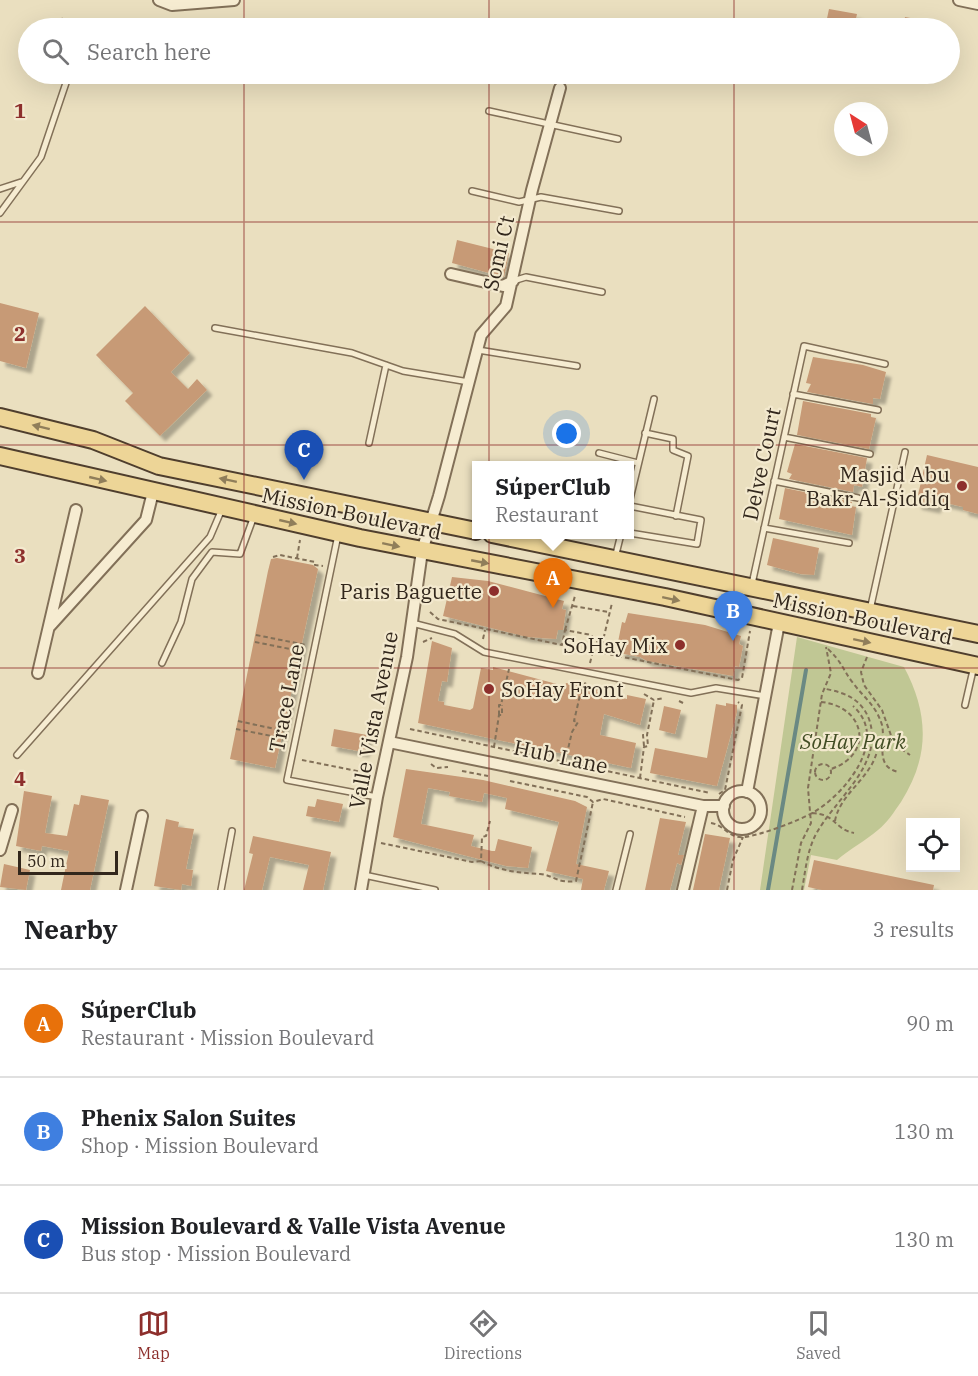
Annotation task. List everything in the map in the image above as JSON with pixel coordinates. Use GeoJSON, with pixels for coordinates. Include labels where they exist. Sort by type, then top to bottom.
{"type":"FeatureCollection","features":[{"type":"Feature","properties":{"kind":"main road","name":"Mission Boulevard"},"geometry":{"type":"LineString","coordinates":[[0,417],[93,440],[159,466],[472,530]]}},
{"type":"Feature","properties":{"kind":"main road","name":"Mission Boulevard"},"geometry":{"type":"LineString","coordinates":[[0,456],[222,508],[422,551],[665,597],[779,624],[976,665]]}},
{"type":"Feature","properties":{"kind":"main road","name":"Mission Boulevard"},"geometry":{"type":"LineString","coordinates":[[516,539],[978,634]]}},
{"type":"Feature","properties":{"kind":"street"},"geometry":{"type":"LineString","coordinates":[[159,0],[172,5],[196,1],[232,0]]}},
{"type":"Feature","properties":{"kind":"street"},"geometry":{"type":"LineString","coordinates":[[959,0],[978,4]]}},
{"type":"Feature","properties":{"kind":"street","name":"Somi Ct"},"geometry":{"type":"LineString","coordinates":[[430,522],[481,335],[506,306],[560,88]]}},
{"type":"Feature","properties":{"kind":"street"},"geometry":{"type":"LineString","coordinates":[[451,273],[503,286],[513,281]]}},
{"type":"Feature","properties":{"kind":"street"},"geometry":{"type":"LineString","coordinates":[[50,626],[146,520],[153,492]]}},
{"type":"Feature","properties":{"kind":"street"},"geometry":{"type":"LineString","coordinates":[[38,673],[76,510]]}},
{"type":"Feature","properties":{"kind":"street","name":"Valle Vista Avenue"},"geometry":{"type":"LineString","coordinates":[[361,890],[377,797],[407,657],[422,551],[430,522]]}},
{"type":"Feature","properties":{"kind":"street"},"geometry":{"type":"LineString","coordinates":[[747,792],[779,624]]}},
{"type":"Feature","properties":{"kind":"street","name":"Hub Lane"},"geometry":{"type":"LineString","coordinates":[[389,742],[703,806],[719,800]]}},
{"type":"Feature","properties":{"kind":"street"},"geometry":{"type":"LineString","coordinates":[[747,792],[753,795],[760,805],[760,817],[753,826],[741,829],[732,826],[724,816],[719,800],[747,792]]}},
{"type":"Feature","properties":{"kind":"street"},"geometry":{"type":"LineString","coordinates":[[683,890],[703,806]]}},
{"type":"Feature","properties":{"kind":"street"},"geometry":{"type":"LineString","coordinates":[[0,850],[12,810]]}},
{"type":"Feature","properties":{"kind":"street"},"geometry":{"type":"LineString","coordinates":[[126,890],[141,816]]}},
{"type":"Feature","properties":{"kind":"lane"},"geometry":{"type":"LineString","coordinates":[[0,213],[41,157],[66,84]]}},
{"type":"Feature","properties":{"kind":"lane"},"geometry":{"type":"LineString","coordinates":[[489,111],[618,140]]}},
{"type":"Feature","properties":{"kind":"lane"},"geometry":{"type":"LineString","coordinates":[[0,189],[23,182]]}},
{"type":"Feature","properties":{"kind":"lane"},"geometry":{"type":"LineString","coordinates":[[472,191],[519,201],[541,197],[619,211]]}},
{"type":"Feature","properties":{"kind":"lane"},"geometry":{"type":"LineString","coordinates":[[513,281],[526,277],[602,292]]}},
{"type":"Feature","properties":{"kind":"lane"},"geometry":{"type":"LineString","coordinates":[[215,328],[352,353],[386,365],[469,382]]}},
{"type":"Feature","properties":{"kind":"lane","name":"Delve Court"},"geometry":{"type":"LineString","coordinates":[[751,588],[804,346],[885,364]]}},
{"type":"Feature","properties":{"kind":"lane"},"geometry":{"type":"LineString","coordinates":[[477,350],[577,366]]}},
{"type":"Feature","properties":{"kind":"lane"},"geometry":{"type":"LineString","coordinates":[[369,442],[386,365]]}},
{"type":"Feature","properties":{"kind":"lane"},"geometry":{"type":"LineString","coordinates":[[794,394],[878,410]]}},
{"type":"Feature","properties":{"kind":"lane"},"geometry":{"type":"LineString","coordinates":[[634,481],[654,399]]}},
{"type":"Feature","properties":{"kind":"lane"},"geometry":{"type":"LineString","coordinates":[[645,433],[673,439],[673,450],[688,456],[676,516]]}},
{"type":"Feature","properties":{"kind":"lane"},"geometry":{"type":"LineString","coordinates":[[784,437],[870,454]]}},
{"type":"Feature","properties":{"kind":"lane"},"geometry":{"type":"LineString","coordinates":[[599,453],[630,461]]}},
{"type":"Feature","properties":{"kind":"lane"},"geometry":{"type":"LineString","coordinates":[[869,612],[905,453]]}},
{"type":"Feature","properties":{"kind":"lane"},"geometry":{"type":"LineString","coordinates":[[634,462],[638,463]]}},
{"type":"Feature","properties":{"kind":"lane"},"geometry":{"type":"LineString","coordinates":[[774,481],[858,498]]}},
{"type":"Feature","properties":{"kind":"lane"},"geometry":{"type":"LineString","coordinates":[[634,507],[701,520],[697,544],[634,533]]}},
{"type":"Feature","properties":{"kind":"lane"},"geometry":{"type":"LineString","coordinates":[[18,755],[210,537],[222,508]]}},
{"type":"Feature","properties":{"kind":"lane"},"geometry":{"type":"LineString","coordinates":[[162,663],[181,622],[192,579],[212,552],[240,554],[254,515]]}},
{"type":"Feature","properties":{"kind":"lane"},"geometry":{"type":"LineString","coordinates":[[764,528],[849,543]]}},
{"type":"Feature","properties":{"kind":"lane","name":"Trace Lane"},"geometry":{"type":"LineString","coordinates":[[338,533],[287,780],[377,797]]}},
{"type":"Feature","properties":{"kind":"lane"},"geometry":{"type":"LineString","coordinates":[[615,560],[620,539]]}},
{"type":"Feature","properties":{"kind":"lane"},"geometry":{"type":"LineString","coordinates":[[411,622],[455,634],[484,652],[691,693],[716,688],[765,696]]}},
{"type":"Feature","properties":{"kind":"lane"},"geometry":{"type":"LineString","coordinates":[[964,705],[976,665]]}},
{"type":"Feature","properties":{"kind":"lane"},"geometry":{"type":"LineString","coordinates":[[221,890],[232,831]]}},
{"type":"Feature","properties":{"kind":"lane"},"geometry":{"type":"LineString","coordinates":[[616,890],[630,834]]}},
{"type":"Feature","properties":{"kind":"lane"},"geometry":{"type":"LineString","coordinates":[[364,875],[435,890]]}},
{"type":"Feature","properties":{"kind":"path"},"geometry":{"type":"LineString","coordinates":[[297,558],[301,538]]}},
{"type":"Feature","properties":{"kind":"path"},"geometry":{"type":"LineString","coordinates":[[273,557],[280,555],[297,558],[323,567]]}},
{"type":"Feature","properties":{"kind":"path"},"geometry":{"type":"LineString","coordinates":[[430,612],[438,619],[562,645],[570,606],[573,606],[575,596]]}},
{"type":"Feature","properties":{"kind":"path"},"geometry":{"type":"LineString","coordinates":[[600,653],[612,603]]}},
{"type":"Feature","properties":{"kind":"path"},"geometry":{"type":"LineString","coordinates":[[573,606],[609,612]]}},
{"type":"Feature","properties":{"kind":"path"},"geometry":{"type":"LineString","coordinates":[[483,639],[485,630]]}},
{"type":"Feature","properties":{"kind":"path"},"geometry":{"type":"LineString","coordinates":[[566,630],[591,635],[602,647]]}},
{"type":"Feature","properties":{"kind":"path"},"geometry":{"type":"LineString","coordinates":[[590,663],[593,651],[738,680],[742,678],[750,632]]}},
{"type":"Feature","properties":{"kind":"path"},"geometry":{"type":"LineString","coordinates":[[256,635],[307,645]]}},
{"type":"Feature","properties":{"kind":"path"},"geometry":{"type":"LineString","coordinates":[[255,642],[300,651],[304,657]]}},
{"type":"Feature","properties":{"kind":"path"},"geometry":{"type":"LineString","coordinates":[[792,890],[801,843],[811,823],[812,813],[808,788],[821,702],[831,673],[826,647],[841,661],[853,684],[875,707],[882,729],[881,758],[889,768],[898,772]]}},
{"type":"Feature","properties":{"kind":"path"},"geometry":{"type":"LineString","coordinates":[[868,656],[861,672],[864,685],[882,710],[894,744],[910,755]]}},
{"type":"Feature","properties":{"kind":"path"},"geometry":{"type":"LineString","coordinates":[[494,747],[499,705],[501,705],[509,669]]}},
{"type":"Feature","properties":{"kind":"path"},"geometry":{"type":"LineString","coordinates":[[565,762],[572,732],[578,722],[574,721],[580,691],[586,682]]}},
{"type":"Feature","properties":{"kind":"path"},"geometry":{"type":"LineString","coordinates":[[802,890],[814,837],[872,751],[872,732],[864,709],[849,695],[825,689]]}},
{"type":"Feature","properties":{"kind":"path"},"geometry":{"type":"LineString","coordinates":[[638,693],[654,700],[665,698],[685,704]]}},
{"type":"Feature","properties":{"kind":"path"},"geometry":{"type":"LineString","coordinates":[[640,778],[644,747],[648,746],[647,735],[654,700]]}},
{"type":"Feature","properties":{"kind":"path"},"geometry":{"type":"LineString","coordinates":[[821,702],[838,705],[852,715],[860,731],[858,746],[846,762],[831,768],[822,764],[817,768],[816,774],[820,779],[827,778],[831,768]]}},
{"type":"Feature","properties":{"kind":"path"},"geometry":{"type":"LineString","coordinates":[[410,729],[640,778],[719,800],[725,790],[742,705]]}},
{"type":"Feature","properties":{"kind":"path"},"geometry":{"type":"LineString","coordinates":[[711,822],[731,835],[743,837],[761,833],[812,813],[843,786],[865,753],[866,726],[861,715],[853,706]]}},
{"type":"Feature","properties":{"kind":"path"},"geometry":{"type":"LineString","coordinates":[[238,721],[288,732]]}},
{"type":"Feature","properties":{"kind":"path"},"geometry":{"type":"LineString","coordinates":[[236,729],[282,738],[286,744]]}},
{"type":"Feature","properties":{"kind":"path"},"geometry":{"type":"LineString","coordinates":[[835,821],[838,810],[871,765],[878,742]]}},
{"type":"Feature","properties":{"kind":"path"},"geometry":{"type":"LineString","coordinates":[[302,760],[367,773]]}},
{"type":"Feature","properties":{"kind":"path"},"geometry":{"type":"LineString","coordinates":[[510,781],[587,797],[593,802]]}},
{"type":"Feature","properties":{"kind":"path"},"geometry":{"type":"LineString","coordinates":[[593,802],[603,799],[685,817]]}},
{"type":"Feature","properties":{"kind":"path"},"geometry":{"type":"LineString","coordinates":[[381,843],[472,862],[481,861],[490,866],[533,875],[543,874],[567,883],[576,881],[593,802]]}},
{"type":"Feature","properties":{"kind":"path"},"geometry":{"type":"LineString","coordinates":[[812,813],[828,815],[840,828],[854,833]]}},
{"type":"Feature","properties":{"kind":"path"},"geometry":{"type":"LineString","coordinates":[[481,861],[482,837],[486,836],[490,821]]}},
{"type":"Feature","properties":{"kind":"path"},"geometry":{"type":"LineString","coordinates":[[727,890],[733,860],[743,837]]}},
{"type":"Feature","properties":{"kind":"green space","name":"SoHay Park"},"geometry":{"type":"Polygon","coordinates":[[[797,637],[904,667],[918,701],[922,718],[921,751],[910,785],[901,802],[881,827],[837,860],[811,855],[804,890],[760,890],[797,637]]]}},
{"type":"Feature","properties":{"kind":"building"},"geometry":{"type":"Polygon","coordinates":[[[829,9],[857,14],[856,18],[827,18],[829,9]]]}},
{"type":"Feature","properties":{"kind":"building"},"geometry":{"type":"Polygon","coordinates":[[[457,240],[509,253],[504,277],[452,263],[457,240]]]}},
{"type":"Feature","properties":{"kind":"building"},"geometry":{"type":"Polygon","coordinates":[[[0,303],[39,313],[26,368],[0,361],[0,303]]]}},
{"type":"Feature","properties":{"kind":"building"},"geometry":{"type":"Polygon","coordinates":[[[145,306],[190,353],[171,372],[188,389],[197,379],[207,390],[160,436],[125,401],[133,393],[96,355],[145,306]]]}},
{"type":"Feature","properties":{"kind":"building"},"geometry":{"type":"Polygon","coordinates":[[[813,357],[863,365],[886,372],[880,399],[873,398],[873,404],[807,392],[811,384],[806,383],[813,357]]]}},
{"type":"Feature","properties":{"kind":"building"},"geometry":{"type":"Polygon","coordinates":[[[803,401],[871,414],[871,417],[876,418],[869,449],[797,435],[803,401]]]}},
{"type":"Feature","properties":{"kind":"building"},"geometry":{"type":"Polygon","coordinates":[[[795,444],[867,458],[862,487],[854,485],[853,492],[789,479],[792,474],[787,472],[795,444]]]}},
{"type":"Feature","properties":{"kind":"building"},"geometry":{"type":"Polygon","coordinates":[[[927,455],[978,467],[978,514],[963,510],[963,507],[937,501],[935,508],[916,504],[927,455]]]}},
{"type":"Feature","properties":{"kind":"building"},"geometry":{"type":"Polygon","coordinates":[[[785,488],[852,502],[851,506],[856,507],[852,535],[779,519],[785,488]]]}},
{"type":"Feature","properties":{"kind":"building"},"geometry":{"type":"Polygon","coordinates":[[[773,538],[819,548],[814,575],[800,574],[767,565],[773,538]]]}},
{"type":"Feature","properties":{"kind":"building"},"geometry":{"type":"Polygon","coordinates":[[[277,558],[313,565],[318,569],[275,768],[230,759],[268,571],[271,559],[277,558]]]}},
{"type":"Feature","properties":{"kind":"building","name":"SoHay Mix"},"geometry":{"type":"Polygon","coordinates":[[[452,577],[488,581],[564,601],[562,609],[566,610],[563,630],[558,630],[556,639],[527,637],[443,616],[452,577]]]}},
{"type":"Feature","properties":{"kind":"building","name":"SoHay Mix"},"geometry":{"type":"Polygon","coordinates":[[[628,613],[705,625],[741,636],[739,644],[743,646],[739,667],[735,666],[733,676],[647,661],[640,657],[619,653],[621,642],[618,642],[622,622],[625,623],[628,613]]]}},
{"type":"Feature","properties":{"kind":"building"},"geometry":{"type":"Polygon","coordinates":[[[432,641],[452,648],[447,682],[442,681],[438,701],[444,702],[444,705],[470,710],[473,708],[481,668],[493,670],[493,667],[565,686],[566,683],[598,689],[597,692],[627,699],[627,695],[646,699],[640,725],[604,714],[600,735],[636,743],[631,768],[418,723],[432,641]]]}},
{"type":"Feature","properties":{"kind":"building","name":"SoHay Front"},"geometry":{"type":"Polygon","coordinates":[[[726,703],[737,705],[737,712],[717,786],[650,773],[655,748],[707,758],[716,704],[726,706],[726,703]]]}},
{"type":"Feature","properties":{"kind":"building"},"geometry":{"type":"Polygon","coordinates":[[[664,706],[681,710],[675,734],[659,730],[664,706]]]}},
{"type":"Feature","properties":{"kind":"building"},"geometry":{"type":"Polygon","coordinates":[[[334,729],[367,735],[364,752],[331,746],[334,729]]]}},
{"type":"Feature","properties":{"kind":"building"},"geometry":{"type":"Polygon","coordinates":[[[406,769],[483,780],[575,801],[587,807],[576,864],[609,871],[604,890],[581,890],[583,879],[546,871],[559,822],[505,809],[507,798],[484,793],[482,802],[449,796],[450,792],[428,788],[421,824],[474,835],[471,846],[492,851],[495,851],[498,839],[532,847],[528,868],[506,866],[393,837],[406,769]]]}},
{"type":"Feature","properties":{"kind":"building"},"geometry":{"type":"Polygon","coordinates":[[[24,791],[52,796],[45,833],[67,836],[74,804],[79,805],[81,795],[109,800],[90,890],[61,890],[69,851],[42,846],[41,851],[16,846],[24,791]]]}},
{"type":"Feature","properties":{"kind":"building"},"geometry":{"type":"Polygon","coordinates":[[[317,799],[343,804],[339,822],[306,816],[308,806],[315,807],[317,799]]]}},
{"type":"Feature","properties":{"kind":"building"},"geometry":{"type":"Polygon","coordinates":[[[660,818],[686,822],[678,855],[684,855],[681,865],[677,863],[670,890],[645,890],[660,818]]]}},
{"type":"Feature","properties":{"kind":"building"},"geometry":{"type":"Polygon","coordinates":[[[166,819],[179,822],[178,827],[194,829],[186,869],[193,870],[191,886],[182,884],[181,890],[154,886],[166,819]]]}},
{"type":"Feature","properties":{"kind":"building"},"geometry":{"type":"Polygon","coordinates":[[[705,834],[730,838],[719,890],[693,890],[705,834]]]}},
{"type":"Feature","properties":{"kind":"building"},"geometry":{"type":"Polygon","coordinates":[[[253,836],[331,852],[323,890],[303,890],[309,865],[270,857],[262,890],[244,890],[253,854],[249,853],[253,836]]]}},
{"type":"Feature","properties":{"kind":"building"},"geometry":{"type":"Polygon","coordinates":[[[814,860],[934,885],[933,890],[822,890],[808,887],[814,860]]]}},
{"type":"Feature","properties":{"kind":"building"},"geometry":{"type":"Polygon","coordinates":[[[4,864],[30,870],[26,890],[0,887],[4,864]]]}},
{"type":"Feature","properties":{"kind":"waterway"},"geometry":{"type":"LineString","coordinates":[[768,890],[806,670]]}},
{"type":"Feature","properties":{"kind":"place","name":"Mission Boulevard & Valle Vista Avenue"},"geometry":{"type":"Point","coordinates":[304,480]}},
{"type":"Feature","properties":{"kind":"place","name":"Masjid Abu Bakr Al-Siddiq"},"geometry":{"type":"Point","coordinates":[962,486]}},
{"type":"Feature","properties":{"kind":"place","name":"Paris Baguette"},"geometry":{"type":"Point","coordinates":[494,591]}},
{"type":"Feature","properties":{"kind":"place","name":"SúperClub"},"geometry":{"type":"Point","coordinates":[553,608]}},
{"type":"Feature","properties":{"kind":"place","name":"Phenix Salon Suites"},"geometry":{"type":"Point","coordinates":[733,641]}},
{"type":"Feature","properties":{"kind":"place","name":"SoHay Mix"},"geometry":{"type":"Point","coordinates":[680,645]}},
{"type":"Feature","properties":{"kind":"place","name":"SoHay Front"},"geometry":{"type":"Point","coordinates":[489,689]}}]}
